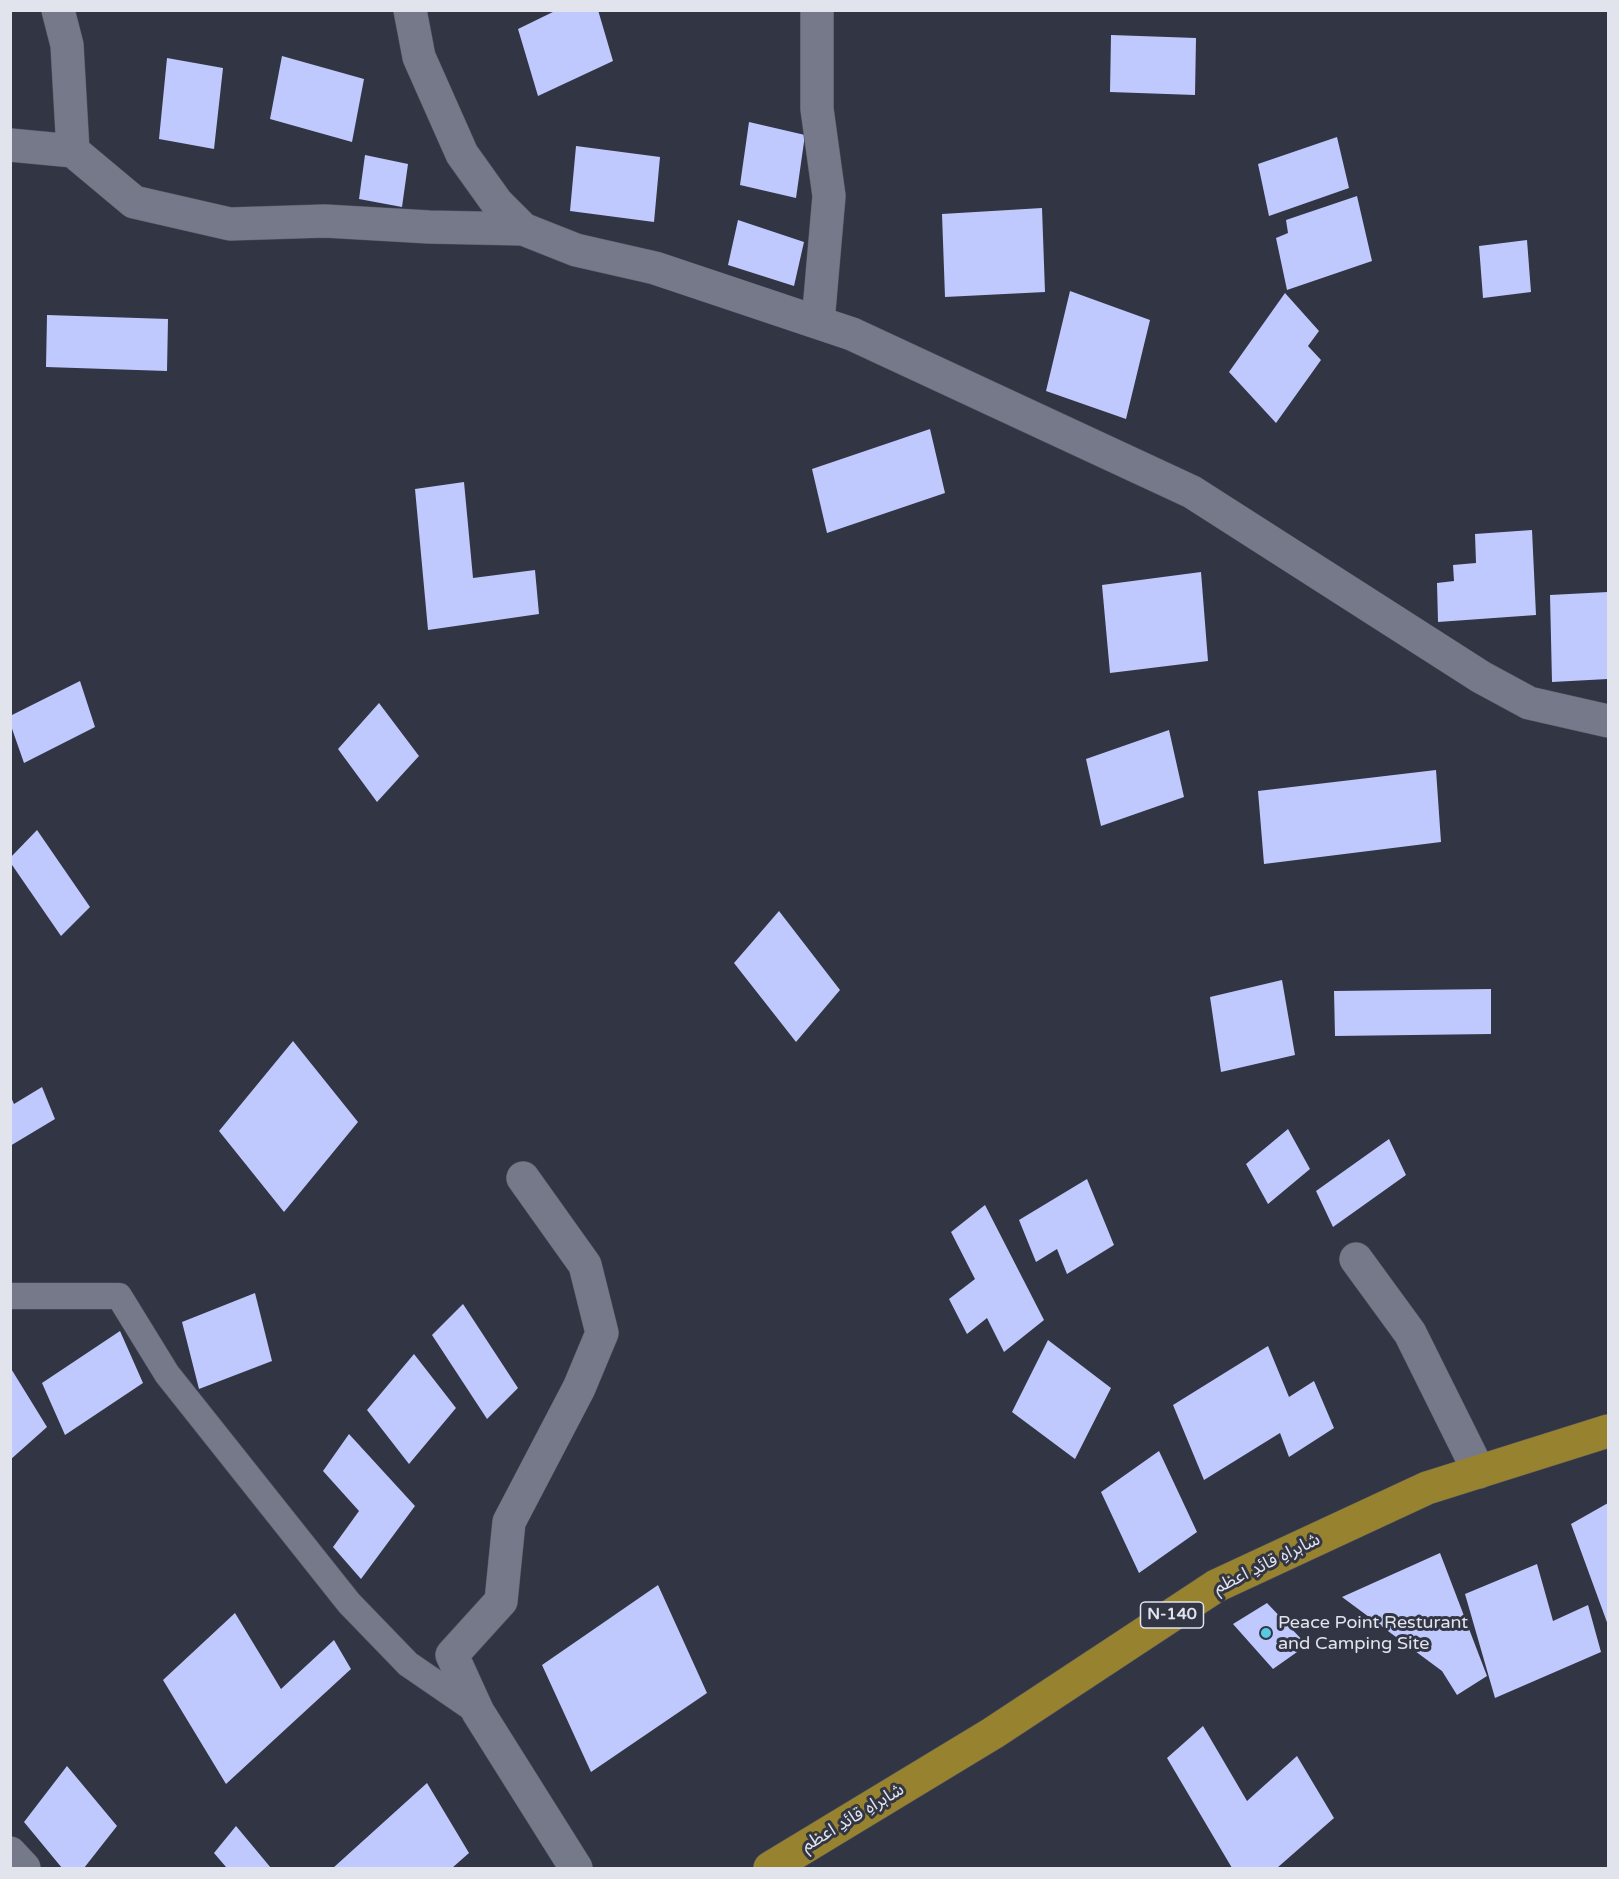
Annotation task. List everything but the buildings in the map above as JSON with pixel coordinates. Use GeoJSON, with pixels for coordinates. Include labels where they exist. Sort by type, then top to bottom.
{"type":"FeatureCollection","features":[{"type":"Feature","properties":{"kind":"highway","name":"شاہراہِ قائدِ اعظم"},"geometry":{"type":"LineString","coordinates":[[770,1869],[993,1733],[1216,1586],[1427,1488],[1608,1431]]}},
{"type":"Feature","properties":{"kind":"street"},"geometry":{"type":"LineString","coordinates":[[58,10],[67,45],[73,152]]}},
{"type":"Feature","properties":{"kind":"street"},"geometry":{"type":"LineString","coordinates":[[410,10],[419,57],[462,154],[497,203],[523,229]]}},
{"type":"Feature","properties":{"kind":"street"},"geometry":{"type":"LineString","coordinates":[[817,10],[817,109],[829,196],[818,322]]}},
{"type":"Feature","properties":{"kind":"street"},"geometry":{"type":"LineString","coordinates":[[10,145],[73,152],[134,202],[230,224],[325,221],[523,229],[576,250],[655,268],[852,334],[1192,492],[1481,677],[1529,704],[1608,721]]}},
{"type":"Feature","properties":{"kind":"street"},"geometry":{"type":"LineString","coordinates":[[523,1178],[585,1265],[602,1333],[579,1388],[509,1522],[501,1601],[452,1655],[478,1712],[576,1869]]}},
{"type":"Feature","properties":{"kind":"street"},"geometry":{"type":"LineString","coordinates":[[1356,1259],[1410,1333],[1479,1472]]}},
{"type":"Feature","properties":{"kind":"street"},"geometry":{"type":"LineString","coordinates":[[10,1296],[119,1296],[167,1374],[349,1603],[408,1664],[478,1712]]}},
{"type":"Feature","properties":{"kind":"street"},"geometry":{"type":"LineString","coordinates":[[10,1853],[24,1869]]}},
{"type":"Feature","properties":{"kind":"place","name":"Peace Point Resturant and Camping Site"},"geometry":{"type":"Point","coordinates":[1266,1633]}}]}
